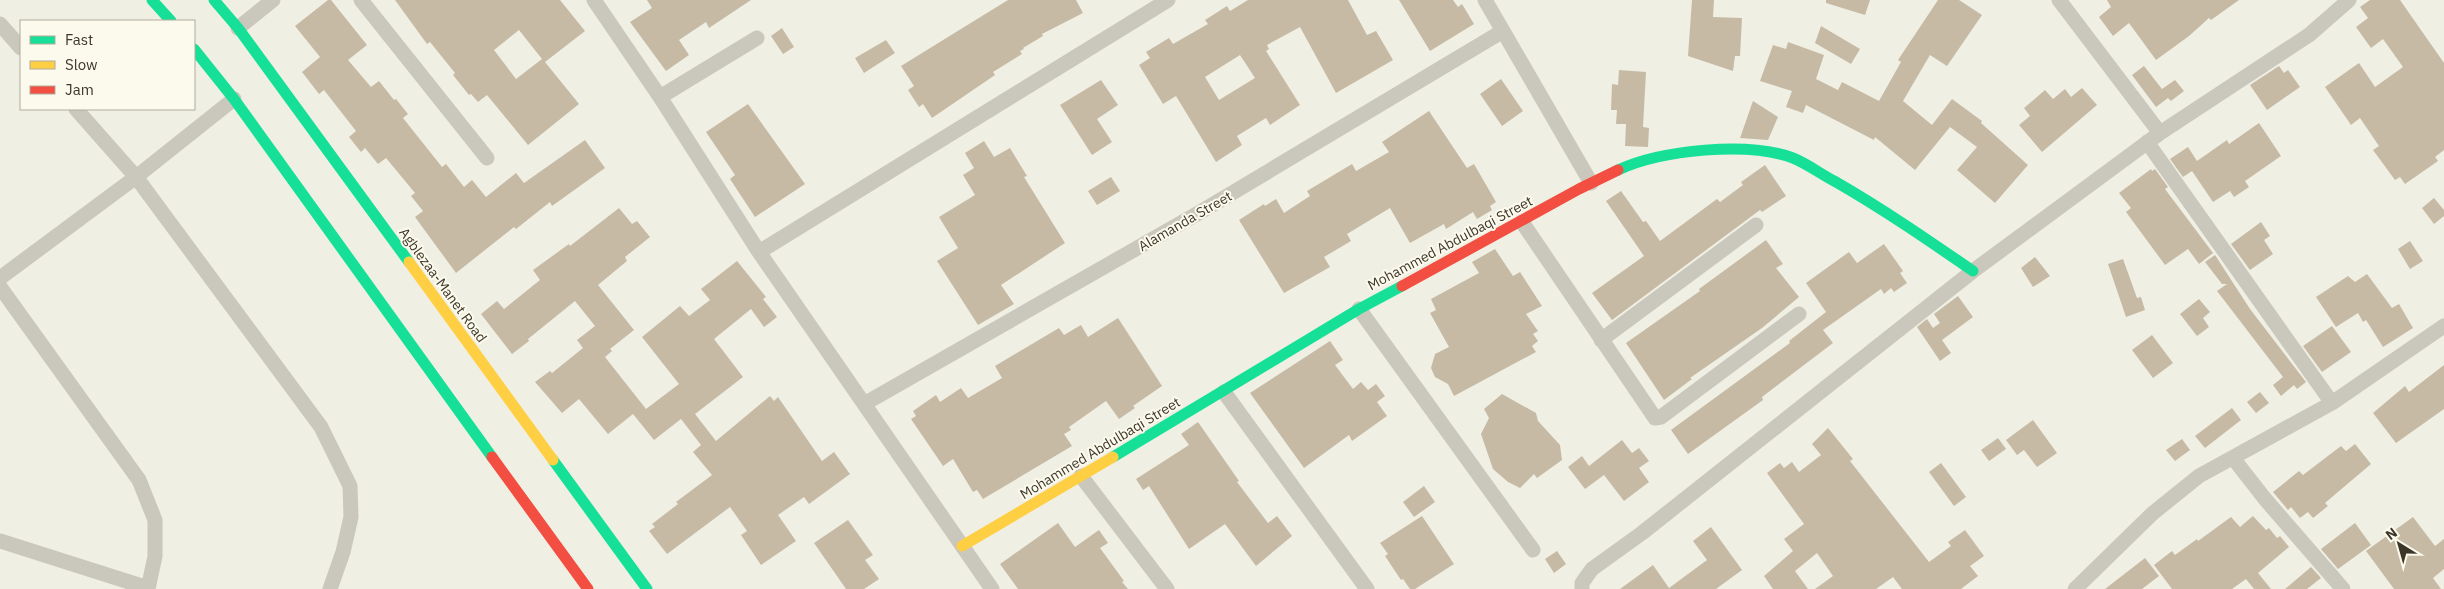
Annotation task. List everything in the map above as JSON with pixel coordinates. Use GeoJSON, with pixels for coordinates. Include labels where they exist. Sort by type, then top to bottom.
{"type":"FeatureCollection","features":[{"type":"Feature","properties":{"kind":"main road"},"geometry":{"type":"LineString","coordinates":[[152,0],[170,20]]}},
{"type":"Feature","properties":{"kind":"main road","name":"Agblezaa-Manet Road"},"geometry":{"type":"LineString","coordinates":[[214,0],[238,28],[647,589]]}},
{"type":"Feature","properties":{"kind":"main road"},"geometry":{"type":"LineString","coordinates":[[195,50],[234,99],[588,589]]}},
{"type":"Feature","properties":{"kind":"main road","name":"Mohammed Abdulbaqi Street"},"geometry":{"type":"LineString","coordinates":[[962,546],[1224,392],[1359,309],[1633,163],[1686,151],[1757,150],[1793,158],[1879,207],[1973,271]]}},
{"type":"Feature","properties":{"kind":"street"},"geometry":{"type":"LineString","coordinates":[[238,28],[273,0]]}},
{"type":"Feature","properties":{"kind":"street"},"geometry":{"type":"LineString","coordinates":[[361,0],[487,158]]}},
{"type":"Feature","properties":{"kind":"street"},"geometry":{"type":"LineString","coordinates":[[594,0],[660,97],[759,252],[992,589]]}},
{"type":"Feature","properties":{"kind":"street"},"geometry":{"type":"LineString","coordinates":[[759,252],[1168,0]]}},
{"type":"Feature","properties":{"kind":"street"},"geometry":{"type":"LineString","coordinates":[[1485,0],[1591,184]]}},
{"type":"Feature","properties":{"kind":"street"},"geometry":{"type":"LineString","coordinates":[[2059,0],[2160,133]]}},
{"type":"Feature","properties":{"kind":"street"},"geometry":{"type":"LineString","coordinates":[[1582,589],[1582,583],[1592,569],[1642,533],[1973,271],[2147,142],[2309,35],[2349,0]]}},
{"type":"Feature","properties":{"kind":"street"},"geometry":{"type":"LineString","coordinates":[[0,24],[20,47]]}},
{"type":"Feature","properties":{"kind":"street","name":"Alamanda Street"},"geometry":{"type":"LineString","coordinates":[[864,404],[1202,211],[1503,31]]}},
{"type":"Feature","properties":{"kind":"street"},"geometry":{"type":"LineString","coordinates":[[660,97],[757,38]]}},
{"type":"Feature","properties":{"kind":"street"},"geometry":{"type":"LineString","coordinates":[[0,278],[136,177],[234,99]]}},
{"type":"Feature","properties":{"kind":"street"},"geometry":{"type":"LineString","coordinates":[[77,110],[136,177],[321,427],[350,486],[351,517],[343,552],[330,589]]}},
{"type":"Feature","properties":{"kind":"street"},"geometry":{"type":"LineString","coordinates":[[2147,142],[2332,402]]}},
{"type":"Feature","properties":{"kind":"street"},"geometry":{"type":"LineString","coordinates":[[1522,222],[1654,418],[1661,417],[1799,314]]}},
{"type":"Feature","properties":{"kind":"street"},"geometry":{"type":"LineString","coordinates":[[1601,340],[1756,225]]}},
{"type":"Feature","properties":{"kind":"street"},"geometry":{"type":"LineString","coordinates":[[0,286],[139,480],[155,520],[155,556],[148,589],[0,541]]}},
{"type":"Feature","properties":{"kind":"street"},"geometry":{"type":"LineString","coordinates":[[1359,309],[1533,550]]}},
{"type":"Feature","properties":{"kind":"street"},"geometry":{"type":"LineString","coordinates":[[2076,589],[2153,513],[2199,476],[2332,402],[2444,326]]}},
{"type":"Feature","properties":{"kind":"street"},"geometry":{"type":"LineString","coordinates":[[1224,392],[1367,589]]}},
{"type":"Feature","properties":{"kind":"street"},"geometry":{"type":"LineString","coordinates":[[2233,458],[2265,499],[2343,589]]}},
{"type":"Feature","properties":{"kind":"street"},"geometry":{"type":"LineString","coordinates":[[1081,476],[1167,589]]}},
{"type":"Feature","properties":{"kind":"building"},"geometry":{"type":"Polygon","coordinates":[[[328,0],[331,0],[367,45],[348,60],[371,87],[379,81],[394,100],[396,99],[408,114],[403,118],[442,167],[446,164],[464,187],[472,180],[486,197],[516,173],[524,183],[585,140],[605,168],[552,206],[550,202],[516,229],[514,227],[456,273],[415,217],[423,211],[411,196],[415,193],[386,158],[378,164],[365,148],[361,152],[349,137],[356,131],[324,90],[319,94],[302,72],[320,57],[295,26],[328,0]]]}},
{"type":"Feature","properties":{"kind":"building"},"geometry":{"type":"Polygon","coordinates":[[[395,0],[560,0],[585,31],[545,62],[579,104],[528,145],[487,95],[478,102],[471,94],[469,95],[453,75],[455,73],[430,42],[427,44],[395,0]],[[519,30],[494,50],[516,79],[542,59],[519,30]]]}},
{"type":"Feature","properties":{"kind":"building"},"geometry":{"type":"Polygon","coordinates":[[[647,0],[751,0],[709,28],[706,22],[679,40],[689,55],[666,71],[630,22],[652,8],[647,0]]]}},
{"type":"Feature","properties":{"kind":"building"},"geometry":{"type":"Polygon","coordinates":[[[1008,0],[1076,0],[1083,13],[1042,34],[1043,36],[1020,51],[1022,54],[993,72],[995,75],[932,118],[923,104],[919,107],[908,90],[914,86],[901,66],[1008,0]]]}},
{"type":"Feature","properties":{"kind":"building"},"geometry":{"type":"Polygon","coordinates":[[[1248,0],[1348,0],[1367,35],[1376,31],[1393,60],[1336,93],[1300,27],[1267,45],[1269,49],[1266,51],[1300,105],[1270,125],[1266,118],[1237,136],[1242,145],[1216,162],[1176,96],[1163,104],[1139,65],[1150,58],[1146,52],[1169,38],[1173,44],[1208,24],[1205,20],[1227,6],[1230,11],[1248,0]],[[1240,55],[1205,77],[1219,100],[1255,78],[1240,55]]]}},
{"type":"Feature","properties":{"kind":"building"},"geometry":{"type":"Polygon","coordinates":[[[1399,0],[1453,0],[1458,7],[1462,4],[1474,24],[1430,51],[1399,0]]]}},
{"type":"Feature","properties":{"kind":"building"},"geometry":{"type":"Polygon","coordinates":[[[1692,0],[1714,0],[1713,17],[1742,18],[1740,56],[1735,56],[1733,71],[1688,56],[1692,0]]]}},
{"type":"Feature","properties":{"kind":"building"},"geometry":{"type":"Polygon","coordinates":[[[1826,0],[1870,0],[1865,15],[1826,3],[1826,0]]]}},
{"type":"Feature","properties":{"kind":"building"},"geometry":{"type":"Polygon","coordinates":[[[1938,0],[1959,0],[1982,15],[1947,66],[1930,55],[1903,101],[1932,125],[1952,99],[1982,121],[1981,123],[2028,165],[1995,203],[1957,170],[1977,147],[1950,127],[1915,170],[1875,137],[1874,140],[1806,105],[1803,113],[1786,107],[1792,91],[1760,81],[1773,45],[1786,49],[1788,42],[1824,55],[1816,79],[1838,90],[1842,82],[1879,101],[1901,62],[1898,60],[1938,0]]]}},
{"type":"Feature","properties":{"kind":"building"},"geometry":{"type":"Polygon","coordinates":[[[2107,0],[2239,0],[2211,20],[2209,18],[2189,36],[2156,60],[2129,23],[2113,36],[2099,17],[2111,7],[2107,0]]]}},
{"type":"Feature","properties":{"kind":"building"},"geometry":{"type":"Polygon","coordinates":[[[2370,0],[2400,0],[2444,63],[2444,150],[2435,157],[2438,161],[2405,184],[2400,177],[2395,180],[2373,150],[2379,146],[2360,118],[2351,125],[2325,87],[2359,63],[2375,87],[2403,67],[2383,39],[2371,48],[2356,27],[2368,18],[2360,7],[2370,0]]]}},
{"type":"Feature","properties":{"kind":"building"},"geometry":{"type":"Polygon","coordinates":[[[1821,26],[1860,49],[1851,64],[1815,43],[1821,26]]]}},
{"type":"Feature","properties":{"kind":"building"},"geometry":{"type":"Polygon","coordinates":[[[782,28],[794,47],[783,54],[771,36],[782,28]]]}},
{"type":"Feature","properties":{"kind":"building"},"geometry":{"type":"Polygon","coordinates":[[[886,40],[895,53],[864,73],[855,58],[886,40]]]}},
{"type":"Feature","properties":{"kind":"building"},"geometry":{"type":"Polygon","coordinates":[[[2144,66],[2162,89],[2175,80],[2184,91],[2171,101],[2168,98],[2156,107],[2132,75],[2144,66]]]}},
{"type":"Feature","properties":{"kind":"building"},"geometry":{"type":"Polygon","coordinates":[[[2279,66],[2284,73],[2288,70],[2300,87],[2267,110],[2250,85],[2279,66]]]}},
{"type":"Feature","properties":{"kind":"building"},"geometry":{"type":"Polygon","coordinates":[[[1619,70],[1646,72],[1643,127],[1649,128],[1648,147],[1625,146],[1626,124],[1616,124],[1617,110],[1611,110],[1612,84],[1618,85],[1619,70]]]}},
{"type":"Feature","properties":{"kind":"building"},"geometry":{"type":"Polygon","coordinates":[[[1501,79],[1523,111],[1502,126],[1480,94],[1501,79]]]}},
{"type":"Feature","properties":{"kind":"building"},"geometry":{"type":"Polygon","coordinates":[[[1101,80],[1118,105],[1097,119],[1112,142],[1092,155],[1060,105],[1101,80]]]}},
{"type":"Feature","properties":{"kind":"building"},"geometry":{"type":"Polygon","coordinates":[[[2082,88],[2097,105],[2042,152],[2019,125],[2030,116],[2024,108],[2045,90],[2053,99],[2065,89],[2071,97],[2082,88]]]}},
{"type":"Feature","properties":{"kind":"building"},"geometry":{"type":"Polygon","coordinates":[[[1753,101],[1778,117],[1768,140],[1740,138],[1753,101]]]}},
{"type":"Feature","properties":{"kind":"building"},"geometry":{"type":"Polygon","coordinates":[[[748,104],[805,184],[755,217],[730,179],[735,175],[706,132],[748,104]]]}},
{"type":"Feature","properties":{"kind":"building"},"geometry":{"type":"Polygon","coordinates":[[[1429,111],[1467,168],[1474,164],[1496,202],[1490,206],[1492,210],[1477,219],[1473,212],[1446,229],[1444,224],[1410,243],[1390,208],[1347,234],[1351,241],[1324,257],[1330,267],[1284,293],[1239,220],[1264,204],[1265,206],[1276,199],[1284,213],[1310,196],[1307,191],[1352,164],[1356,171],[1389,152],[1382,142],[1429,111]]]}},
{"type":"Feature","properties":{"kind":"building"},"geometry":{"type":"Polygon","coordinates":[[[2259,123],[2281,156],[2245,181],[2249,187],[2234,197],[2230,191],[2213,202],[2192,171],[2183,177],[2170,159],[2188,147],[2197,161],[2227,140],[2229,144],[2259,123]]]}},
{"type":"Feature","properties":{"kind":"building"},"geometry":{"type":"Polygon","coordinates":[[[984,141],[994,157],[1010,148],[1027,176],[1024,177],[1065,243],[1001,285],[1014,304],[978,325],[937,261],[958,248],[939,217],[975,195],[963,175],[974,168],[965,153],[984,141]]]}},
{"type":"Feature","properties":{"kind":"building"},"geometry":{"type":"Polygon","coordinates":[[[1765,165],[1786,196],[1762,212],[1760,210],[1612,320],[1592,293],[1644,256],[1606,201],[1621,191],[1643,222],[1646,221],[1660,241],[1717,199],[1720,202],[1743,185],[1741,182],[1765,165]]]}},
{"type":"Feature","properties":{"kind":"building"},"geometry":{"type":"Polygon","coordinates":[[[2151,169],[2152,171],[2155,169],[2168,187],[2165,189],[2213,253],[2199,264],[2188,249],[2165,265],[2126,212],[2131,208],[2119,193],[2151,169]]]}},
{"type":"Feature","properties":{"kind":"building"},"geometry":{"type":"Polygon","coordinates":[[[1111,177],[1120,191],[1097,205],[1088,191],[1111,177]]]}},
{"type":"Feature","properties":{"kind":"building"},"geometry":{"type":"Polygon","coordinates":[[[2434,198],[2444,210],[2444,216],[2434,224],[2422,208],[2434,198]]]}},
{"type":"Feature","properties":{"kind":"building"},"geometry":{"type":"Polygon","coordinates":[[[619,208],[632,224],[637,221],[650,237],[625,257],[627,261],[598,285],[634,330],[610,349],[612,351],[605,357],[646,409],[679,384],[642,337],[680,306],[689,316],[710,300],[701,289],[737,261],[766,297],[763,299],[777,317],[764,327],[751,309],[714,339],[743,377],[695,414],[716,441],[770,396],[774,401],[778,397],[822,461],[834,452],[850,474],[809,504],[804,497],[778,515],[796,541],[761,565],[741,535],[747,531],[730,507],[667,554],[649,531],[655,527],[652,524],[678,504],[676,502],[712,475],[693,452],[701,445],[681,419],[654,440],[633,414],[608,434],[579,399],[562,413],[535,382],[550,371],[552,373],[583,348],[577,340],[595,326],[575,301],[512,354],[481,314],[497,301],[504,309],[540,280],[533,270],[569,244],[570,246],[619,208]]]}},
{"type":"Feature","properties":{"kind":"building"},"geometry":{"type":"Polygon","coordinates":[[[2261,222],[2270,236],[2264,240],[2273,254],[2250,270],[2231,244],[2261,222]]]}},
{"type":"Feature","properties":{"kind":"building"},"geometry":{"type":"Polygon","coordinates":[[[1766,240],[1783,264],[1776,268],[1799,297],[1762,328],[1690,378],[1692,379],[1664,400],[1626,343],[1700,291],[1699,289],[1766,240]]]}},
{"type":"Feature","properties":{"kind":"building"},"geometry":{"type":"Polygon","coordinates":[[[2410,241],[2423,261],[2410,269],[2398,249],[2410,241]]]}},
{"type":"Feature","properties":{"kind":"building"},"geometry":{"type":"Polygon","coordinates":[[[1884,244],[1903,271],[1900,273],[1907,283],[1894,292],[1891,288],[1884,294],[1881,289],[1823,330],[1833,343],[1762,397],[1763,400],[1688,454],[1671,430],[1790,343],[1789,341],[1826,312],[1806,283],[1849,252],[1857,263],[1884,244]]]}},
{"type":"Feature","properties":{"kind":"building"},"geometry":{"type":"Polygon","coordinates":[[[1495,249],[1513,276],[1520,272],[1542,306],[1526,314],[1538,331],[1533,334],[1538,341],[1532,346],[1536,352],[1454,396],[1448,384],[1435,377],[1431,368],[1435,354],[1449,347],[1430,313],[1436,310],[1431,299],[1479,273],[1472,262],[1495,249]]]}},
{"type":"Feature","properties":{"kind":"building"},"geometry":{"type":"Polygon","coordinates":[[[2215,255],[2250,309],[2306,382],[2297,389],[2294,385],[2281,396],[2273,385],[2283,377],[2217,291],[2227,284],[2222,284],[2205,262],[2215,255]]]}},
{"type":"Feature","properties":{"kind":"building"},"geometry":{"type":"Polygon","coordinates":[[[2035,257],[2050,276],[2033,287],[2021,268],[2035,257]]]}},
{"type":"Feature","properties":{"kind":"building"},"geometry":{"type":"Polygon","coordinates":[[[2123,259],[2137,298],[2141,297],[2145,310],[2126,317],[2108,264],[2123,259]]]}},
{"type":"Feature","properties":{"kind":"building"},"geometry":{"type":"Polygon","coordinates":[[[2367,274],[2392,308],[2399,304],[2413,328],[2383,347],[2366,320],[2363,322],[2358,313],[2336,327],[2316,297],[2348,276],[2355,282],[2367,274]]]}},
{"type":"Feature","properties":{"kind":"building"},"geometry":{"type":"Polygon","coordinates":[[[1958,296],[1973,317],[1942,340],[1951,353],[1940,361],[1917,327],[1927,319],[1933,328],[1940,323],[1934,314],[1958,296]]]}},
{"type":"Feature","properties":{"kind":"building"},"geometry":{"type":"Polygon","coordinates":[[[2199,299],[2210,312],[2203,318],[2209,327],[2197,336],[2180,314],[2199,299]]]}},
{"type":"Feature","properties":{"kind":"building"},"geometry":{"type":"Polygon","coordinates":[[[1118,318],[1162,386],[1133,406],[1135,408],[1119,419],[1106,401],[1069,427],[1071,430],[1064,434],[1072,446],[983,499],[977,490],[973,492],[953,459],[943,466],[911,419],[916,416],[913,411],[936,395],[940,402],[961,388],[968,398],[1002,378],[995,366],[1059,328],[1064,335],[1081,325],[1088,337],[1118,318]]]}},
{"type":"Feature","properties":{"kind":"building"},"geometry":{"type":"Polygon","coordinates":[[[2332,326],[2351,352],[2322,372],[2303,346],[2332,326]]]}},
{"type":"Feature","properties":{"kind":"building"},"geometry":{"type":"Polygon","coordinates":[[[2152,335],[2173,363],[2153,378],[2132,350],[2152,335]]]}},
{"type":"Feature","properties":{"kind":"building"},"geometry":{"type":"Polygon","coordinates":[[[1330,341],[1343,360],[1335,365],[1353,389],[1361,382],[1368,390],[1376,384],[1385,396],[1377,402],[1387,416],[1352,441],[1349,435],[1304,468],[1250,393],[1330,341]]]}},
{"type":"Feature","properties":{"kind":"building"},"geometry":{"type":"Polygon","coordinates":[[[2444,365],[2444,409],[2396,443],[2373,413],[2405,386],[2409,392],[2444,365]]]}},
{"type":"Feature","properties":{"kind":"building"},"geometry":{"type":"Polygon","coordinates":[[[2260,392],[2269,403],[2256,413],[2247,402],[2260,392]]]}},
{"type":"Feature","properties":{"kind":"building"},"geometry":{"type":"Polygon","coordinates":[[[1502,394],[1536,413],[1538,421],[1560,445],[1562,460],[1537,478],[1534,474],[1520,488],[1508,482],[1493,469],[1481,434],[1489,418],[1484,409],[1502,394]]]}},
{"type":"Feature","properties":{"kind":"building"},"geometry":{"type":"Polygon","coordinates":[[[2232,408],[2241,420],[2205,448],[2195,436],[2232,408]]]}},
{"type":"Feature","properties":{"kind":"building"},"geometry":{"type":"Polygon","coordinates":[[[2033,420],[2057,453],[2037,467],[2024,450],[2017,455],[2006,440],[2033,420]]]}},
{"type":"Feature","properties":{"kind":"building"},"geometry":{"type":"Polygon","coordinates":[[[1198,422],[1239,481],[1237,482],[1268,523],[1277,516],[1292,536],[1256,566],[1225,524],[1189,549],[1149,486],[1143,490],[1136,479],[1189,445],[1181,434],[1198,422]]]}},
{"type":"Feature","properties":{"kind":"building"},"geometry":{"type":"Polygon","coordinates":[[[1828,428],[1853,459],[1850,461],[1929,562],[1951,546],[1948,542],[1965,530],[1984,556],[1970,566],[1978,576],[1961,589],[1902,589],[1893,577],[1876,589],[1815,589],[1833,576],[1817,553],[1795,571],[1808,589],[1773,589],[1764,576],[1793,551],[1784,539],[1804,524],[1767,473],[1780,463],[1784,468],[1792,462],[1799,472],[1821,455],[1812,444],[1828,428]]]}},
{"type":"Feature","properties":{"kind":"building"},"geometry":{"type":"Polygon","coordinates":[[[1998,438],[2006,449],[1989,461],[1981,450],[1998,438]]]}},
{"type":"Feature","properties":{"kind":"building"},"geometry":{"type":"Polygon","coordinates":[[[2182,439],[2190,450],[2175,461],[2166,450],[2182,439]]]}},
{"type":"Feature","properties":{"kind":"building"},"geometry":{"type":"Polygon","coordinates":[[[1622,440],[1632,453],[1639,448],[1649,461],[1639,468],[1649,482],[1624,501],[1604,475],[1585,489],[1568,467],[1582,456],[1589,466],[1622,440]]]}},
{"type":"Feature","properties":{"kind":"building"},"geometry":{"type":"Polygon","coordinates":[[[2355,444],[2371,464],[2325,503],[2328,506],[2313,518],[2308,512],[2300,518],[2291,507],[2288,510],[2273,492],[2299,471],[2303,475],[2341,446],[2346,451],[2355,444]]]}},
{"type":"Feature","properties":{"kind":"building"},"geometry":{"type":"Polygon","coordinates":[[[1941,463],[1966,497],[1954,506],[1929,472],[1941,463]]]}},
{"type":"Feature","properties":{"kind":"building"},"geometry":{"type":"Polygon","coordinates":[[[1424,486],[1435,502],[1414,517],[1403,502],[1424,486]]]}},
{"type":"Feature","properties":{"kind":"building"},"geometry":{"type":"Polygon","coordinates":[[[1422,516],[1454,564],[1415,589],[1410,589],[1403,579],[1401,580],[1385,556],[1388,554],[1380,543],[1422,516]]]}},
{"type":"Feature","properties":{"kind":"building"},"geometry":{"type":"Polygon","coordinates":[[[2253,516],[2266,530],[2269,528],[2277,538],[2280,536],[2289,547],[2258,573],[2271,589],[2254,589],[2246,579],[2232,589],[2172,589],[2154,565],[2172,551],[2175,555],[2197,539],[2198,541],[2231,517],[2240,527],[2253,516]]]}},
{"type":"Feature","properties":{"kind":"building"},"geometry":{"type":"Polygon","coordinates":[[[2413,517],[2435,546],[2444,539],[2444,569],[2433,578],[2441,589],[2394,589],[2366,551],[2413,517]]]}},
{"type":"Feature","properties":{"kind":"building"},"geometry":{"type":"Polygon","coordinates":[[[848,520],[873,555],[865,560],[879,579],[864,589],[846,589],[814,543],[848,520]]]}},
{"type":"Feature","properties":{"kind":"building"},"geometry":{"type":"Polygon","coordinates":[[[1058,523],[1075,547],[1099,530],[1108,543],[1100,548],[1128,589],[1018,589],[1000,564],[1058,523]]]}},
{"type":"Feature","properties":{"kind":"building"},"geometry":{"type":"Polygon","coordinates":[[[2355,523],[2371,545],[2338,569],[2321,549],[2355,523]]]}},
{"type":"Feature","properties":{"kind":"building"},"geometry":{"type":"Polygon","coordinates":[[[1711,527],[1742,570],[1716,589],[1620,589],[1653,565],[1669,588],[1707,560],[1693,541],[1711,527]]]}},
{"type":"Feature","properties":{"kind":"building"},"geometry":{"type":"Polygon","coordinates":[[[1557,551],[1566,564],[1554,573],[1545,559],[1557,551]]]}},
{"type":"Feature","properties":{"kind":"building"},"geometry":{"type":"Polygon","coordinates":[[[2145,558],[2159,576],[2142,589],[2105,589],[2145,558]]]}},
{"type":"Feature","properties":{"kind":"building"},"geometry":{"type":"Polygon","coordinates":[[[2311,567],[2321,578],[2307,589],[2285,589],[2311,567]]]}},
{"type":"Feature","properties":{"kind":"traffic: fast"},"geometry":{"type":"LineString","coordinates":[[152,0],[170,20]]}},
{"type":"Feature","properties":{"kind":"traffic: fast"},"geometry":{"type":"LineString","coordinates":[[214,0],[238,28],[409,262]]}},
{"type":"Feature","properties":{"kind":"traffic: fast"},"geometry":{"type":"LineString","coordinates":[[195,50],[234,99],[492,457]]}},
{"type":"Feature","properties":{"kind":"traffic: fast"},"geometry":{"type":"LineString","coordinates":[[1618,170],[1657,157],[1705,150],[1753,150],[1793,158],[1810,166],[1871,203],[1973,271]]}},
{"type":"Feature","properties":{"kind":"traffic: fast"},"geometry":{"type":"LineString","coordinates":[[1113,457],[1359,309],[1402,286]]}},
{"type":"Feature","properties":{"kind":"traffic: fast"},"geometry":{"type":"LineString","coordinates":[[553,460],[647,589]]}},
{"type":"Feature","properties":{"kind":"traffic: slow"},"geometry":{"type":"LineString","coordinates":[[409,262],[553,460]]}},
{"type":"Feature","properties":{"kind":"traffic: slow"},"geometry":{"type":"LineString","coordinates":[[962,546],[1113,457]]}},
{"type":"Feature","properties":{"kind":"traffic: jam"},"geometry":{"type":"LineString","coordinates":[[1402,286],[1579,189],[1618,170]]}},
{"type":"Feature","properties":{"kind":"traffic: jam"},"geometry":{"type":"LineString","coordinates":[[492,457],[588,589]]}}]}
